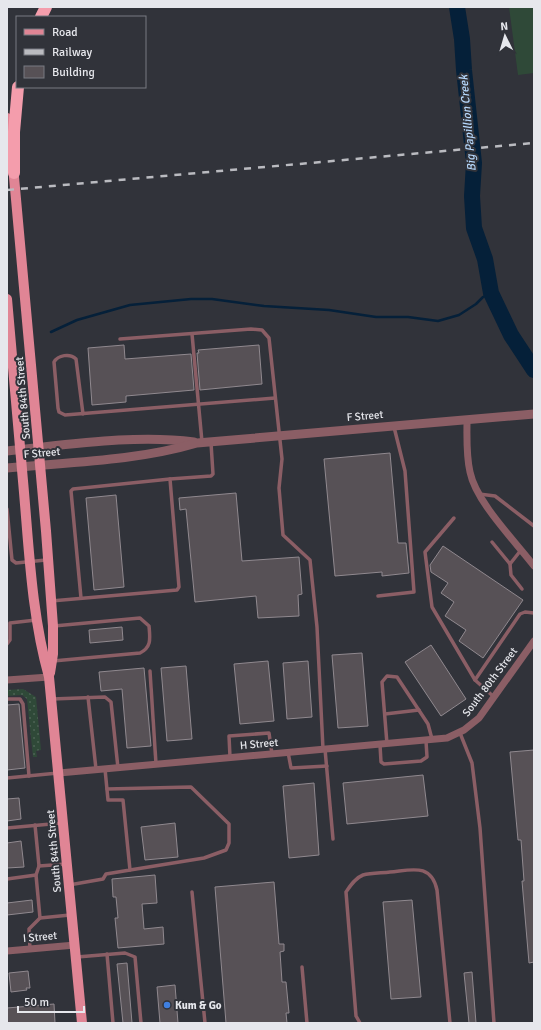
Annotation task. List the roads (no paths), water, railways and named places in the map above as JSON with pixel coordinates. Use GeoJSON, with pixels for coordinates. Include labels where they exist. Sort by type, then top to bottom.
{"type":"FeatureCollection","features":[{"type":"Feature","properties":{"kind":"highway"},"geometry":{"type":"LineString","coordinates":[[42,16],[46,7]]}},
{"type":"Feature","properties":{"kind":"highway"},"geometry":{"type":"LineString","coordinates":[[14,173],[15,119],[18,88]]}},
{"type":"Feature","properties":{"kind":"main road","name":"South 84th Street"},"geometry":{"type":"LineString","coordinates":[[7,118],[14,173],[48,560],[53,626],[50,676]]}},
{"type":"Feature","properties":{"kind":"main road","name":"South 84th Street"},"geometry":{"type":"LineString","coordinates":[[7,299],[37,620],[42,649],[50,676],[82,1023]]}},
{"type":"Feature","properties":{"kind":"street","name":"F Street"},"geometry":{"type":"LineString","coordinates":[[7,468],[138,456],[166,452],[204,442],[534,414]]}},
{"type":"Feature","properties":{"kind":"street"},"geometry":{"type":"LineString","coordinates":[[467,420],[468,462],[470,474],[478,494],[534,566]]}},
{"type":"Feature","properties":{"kind":"street","name":"F Street"},"geometry":{"type":"LineString","coordinates":[[7,451],[147,439],[174,439],[204,442]]}},
{"type":"Feature","properties":{"kind":"street","name":"South 80th Street"},"geometry":{"type":"LineString","coordinates":[[460,733],[479,718],[534,641]]}},
{"type":"Feature","properties":{"kind":"street"},"geometry":{"type":"LineString","coordinates":[[7,680],[50,676]]}},
{"type":"Feature","properties":{"kind":"street","name":"H Street"},"geometry":{"type":"LineString","coordinates":[[59,773],[429,741],[447,738],[460,733]]}},
{"type":"Feature","properties":{"kind":"street","name":"I Street"},"geometry":{"type":"LineString","coordinates":[[7,950],[75,945]]}},
{"type":"Feature","properties":{"kind":"lane"},"geometry":{"type":"LineString","coordinates":[[120,340],[251,329],[265,332],[270,338],[282,458],[279,488],[283,535],[310,560],[317,627],[324,749],[334,839]]}},
{"type":"Feature","properties":{"kind":"lane"},"geometry":{"type":"LineString","coordinates":[[81,598],[71,491],[73,489],[211,476],[213,474],[204,442],[198,404],[192,334]]}},
{"type":"Feature","properties":{"kind":"lane"},"geometry":{"type":"LineString","coordinates":[[83,414],[76,358],[71,355],[59,356],[54,362],[58,408],[62,414],[65,415],[83,414],[275,398]]}},
{"type":"Feature","properties":{"kind":"lane"},"geometry":{"type":"LineString","coordinates":[[378,596],[414,592],[404,471],[394,426]]}},
{"type":"Feature","properties":{"kind":"lane"},"geometry":{"type":"LineString","coordinates":[[50,601],[177,590],[179,587],[170,479]]}},
{"type":"Feature","properties":{"kind":"lane"},"geometry":{"type":"LineString","coordinates":[[478,494],[495,496],[534,526]]}},
{"type":"Feature","properties":{"kind":"lane"},"geometry":{"type":"LineString","coordinates":[[7,509],[8,535],[12,560],[16,563],[48,560]]}},
{"type":"Feature","properties":{"kind":"lane"},"geometry":{"type":"LineString","coordinates":[[454,518],[425,552],[432,607],[475,680],[494,696]]}},
{"type":"Feature","properties":{"kind":"lane"},"geometry":{"type":"LineString","coordinates":[[492,542],[510,564],[511,575],[522,589]]}},
{"type":"Feature","properties":{"kind":"lane"},"geometry":{"type":"LineString","coordinates":[[510,564],[521,550]]}},
{"type":"Feature","properties":{"kind":"lane"},"geometry":{"type":"LineString","coordinates":[[475,680],[520,614],[525,612],[534,613]]}},
{"type":"Feature","properties":{"kind":"lane"},"geometry":{"type":"LineString","coordinates":[[52,661],[140,653],[149,646],[150,641],[149,626],[140,618],[53,626]]}},
{"type":"Feature","properties":{"kind":"lane"},"geometry":{"type":"LineString","coordinates":[[7,644],[10,640],[10,623],[37,620]]}},
{"type":"Feature","properties":{"kind":"lane"},"geometry":{"type":"LineString","coordinates":[[150,671],[156,764]]}},
{"type":"Feature","properties":{"kind":"lane"},"geometry":{"type":"LineString","coordinates":[[387,676],[398,677],[419,710],[428,724],[429,741],[427,757],[421,761],[384,764],[381,762],[384,744],[385,714],[382,682],[387,676]]}},
{"type":"Feature","properties":{"kind":"lane"},"geometry":{"type":"LineString","coordinates":[[88,697],[96,770]]}},
{"type":"Feature","properties":{"kind":"lane"},"geometry":{"type":"LineString","coordinates":[[52,699],[105,697],[111,702],[118,768]]}},
{"type":"Feature","properties":{"kind":"lane"},"geometry":{"type":"LineString","coordinates":[[7,699],[17,698],[23,704],[29,776]]}},
{"type":"Feature","properties":{"kind":"lane"},"geometry":{"type":"LineString","coordinates":[[385,714],[419,710]]}},
{"type":"Feature","properties":{"kind":"lane"},"geometry":{"type":"LineString","coordinates":[[230,758],[229,736],[269,733],[272,754]]}},
{"type":"Feature","properties":{"kind":"lane"},"geometry":{"type":"LineString","coordinates":[[460,733],[472,763],[480,828],[494,1023]]}},
{"type":"Feature","properties":{"kind":"lane"},"geometry":{"type":"LineString","coordinates":[[288,752],[289,766],[293,768],[327,766]]}},
{"type":"Feature","properties":{"kind":"lane"},"geometry":{"type":"LineString","coordinates":[[105,769],[108,800],[123,800],[130,870]]}},
{"type":"Feature","properties":{"kind":"lane"},"geometry":{"type":"LineString","coordinates":[[7,778],[59,773]]}},
{"type":"Feature","properties":{"kind":"lane"},"geometry":{"type":"LineString","coordinates":[[69,885],[103,879],[106,874],[204,858],[226,850],[229,843],[229,824],[191,787],[107,789]]}},
{"type":"Feature","properties":{"kind":"lane"},"geometry":{"type":"LineString","coordinates":[[7,828],[63,823]]}},
{"type":"Feature","properties":{"kind":"lane"},"geometry":{"type":"LineString","coordinates":[[35,825],[39,866],[36,876],[40,918]]}},
{"type":"Feature","properties":{"kind":"lane"},"geometry":{"type":"LineString","coordinates":[[39,866],[67,864]]}},
{"type":"Feature","properties":{"kind":"lane"},"geometry":{"type":"LineString","coordinates":[[360,1023],[356,1016],[346,892],[352,883],[362,875],[419,869],[429,873],[435,880],[450,1023]]}},
{"type":"Feature","properties":{"kind":"lane"},"geometry":{"type":"LineString","coordinates":[[7,879],[36,876]]}},
{"type":"Feature","properties":{"kind":"lane"},"geometry":{"type":"LineString","coordinates":[[192,892],[205,1023]]}},
{"type":"Feature","properties":{"kind":"lane"},"geometry":{"type":"LineString","coordinates":[[30,949],[29,929],[40,918],[72,915]]}},
{"type":"Feature","properties":{"kind":"lane"},"geometry":{"type":"LineString","coordinates":[[76,958],[125,953],[135,957],[141,1023]]}},
{"type":"Feature","properties":{"kind":"lane"},"geometry":{"type":"LineString","coordinates":[[107,954],[113,1023]]}},
{"type":"Feature","properties":{"kind":"lane"},"geometry":{"type":"LineString","coordinates":[[302,967],[306,1023]]}},
{"type":"Feature","properties":{"kind":"waterway","name":"Big Papillion Creek"},"geometry":{"type":"LineString","coordinates":[[457,7],[462,39],[474,163],[472,196],[474,228],[485,259],[491,293],[511,335],[534,370]]}},
{"type":"Feature","properties":{"kind":"waterway"},"geometry":{"type":"LineString","coordinates":[[51,332],[77,320],[130,305],[191,299],[212,299],[264,306],[329,310],[376,317],[408,317],[438,321],[459,315],[476,304],[483,297],[491,293]]}},
{"type":"Feature","properties":{"kind":"railway"},"geometry":{"type":"LineString","coordinates":[[7,190],[534,143]]}},
{"type":"Feature","properties":{"kind":"place","name":"Kum & Go"},"geometry":{"type":"Point","coordinates":[167,1005]}}]}
